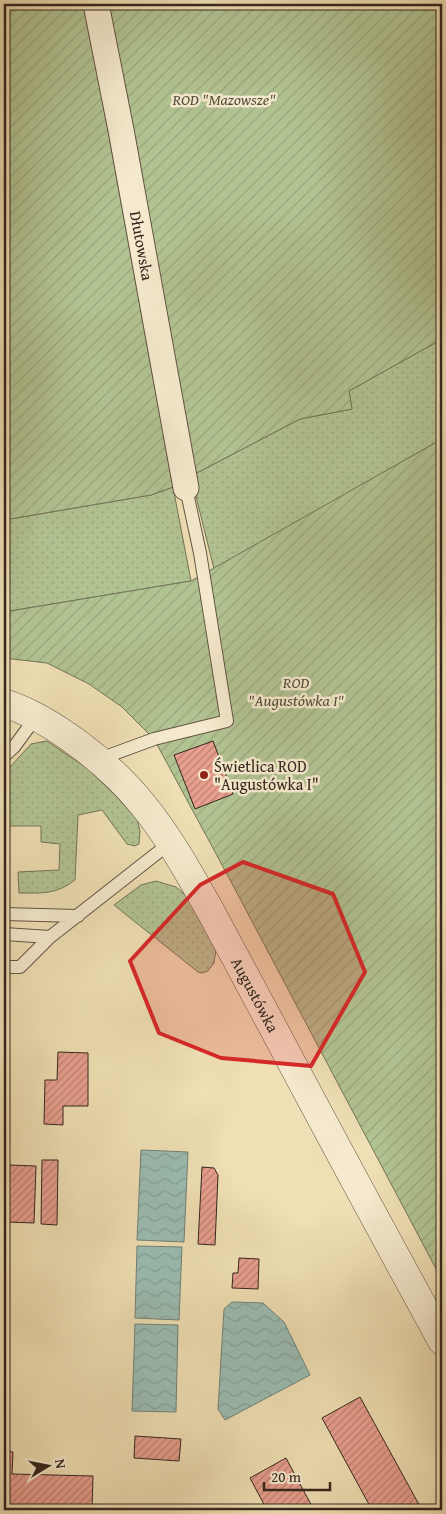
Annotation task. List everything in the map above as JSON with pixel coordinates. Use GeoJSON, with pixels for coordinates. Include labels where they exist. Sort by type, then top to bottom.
{"type":"FeatureCollection","features":[{"type":"Feature","properties":{"kind":"street","name":"Dłutowska"},"geometry":{"type":"LineString","coordinates":[[96,4],[121,130],[186,488]]}},
{"type":"Feature","properties":{"kind":"street","name":"Augustówka"},"geometry":{"type":"LineString","coordinates":[[4,703],[36,717],[67,736],[97,760],[143,805],[170,843],[232,951],[442,1341]]}},
{"type":"Feature","properties":{"kind":"lane"},"geometry":{"type":"LineString","coordinates":[[97,760],[154,739],[227,720],[200,553],[186,488]]}},
{"type":"Feature","properties":{"kind":"lane"},"geometry":{"type":"LineString","coordinates":[[4,756],[36,717]]}},
{"type":"Feature","properties":{"kind":"lane"},"geometry":{"type":"LineString","coordinates":[[4,967],[20,967],[50,937],[170,843]]}},
{"type":"Feature","properties":{"kind":"lane"},"geometry":{"type":"LineString","coordinates":[[4,914],[78,916]]}},
{"type":"Feature","properties":{"kind":"lane"},"geometry":{"type":"LineString","coordinates":[[4,934],[50,937]]}},
{"type":"Feature","properties":{"kind":"highlighted area"},"geometry":{"type":"Polygon","coordinates":[[[243,862],[333,894],[365,972],[311,1066],[221,1058],[159,1033],[130,961],[200,885],[243,862]]]}},
{"type":"Feature","properties":{"kind":"green space"},"geometry":{"type":"Polygon","coordinates":[[[4,4],[85,4],[173,487],[151,495],[4,520],[4,4]]]}},
{"type":"Feature","properties":{"kind":"green space","name":"ROD \"Mazowsze\""},"geometry":{"type":"Polygon","coordinates":[[[105,4],[442,4],[442,339],[349,391],[352,409],[300,419],[191,476],[105,4]]]}},
{"type":"Feature","properties":{"kind":"green space"},"geometry":{"type":"Polygon","coordinates":[[[442,339],[442,439],[214,569],[191,476],[300,419],[352,409],[349,391],[442,339]]]}},
{"type":"Feature","properties":{"kind":"green space","name":"ROD \"Augustówka I\""},"geometry":{"type":"Polygon","coordinates":[[[442,439],[442,1280],[154,739],[122,707],[89,684],[47,663],[4,658],[4,612],[191,581],[442,439]]]}},
{"type":"Feature","properties":{"kind":"green space"},"geometry":{"type":"Polygon","coordinates":[[[173,487],[191,581],[4,612],[4,520],[151,495],[173,487]]]}},
{"type":"Feature","properties":{"kind":"green space"},"geometry":{"type":"Polygon","coordinates":[[[47,741],[87,768],[137,819],[140,831],[139,844],[135,846],[127,844],[102,810],[78,815],[75,880],[55,891],[19,893],[18,872],[59,870],[60,844],[41,842],[41,826],[4,826],[4,771],[31,744],[47,741]]]}},
{"type":"Feature","properties":{"kind":"green space"},"geometry":{"type":"Polygon","coordinates":[[[156,881],[176,887],[189,898],[216,950],[214,963],[208,971],[198,972],[114,905],[141,885],[156,881]]]}},
{"type":"Feature","properties":{"kind":"water"},"geometry":{"type":"Polygon","coordinates":[[[141,1150],[188,1152],[184,1242],[137,1240],[141,1150]]]}},
{"type":"Feature","properties":{"kind":"water"},"geometry":{"type":"Polygon","coordinates":[[[137,1246],[182,1247],[179,1320],[135,1318],[137,1246]]]}},
{"type":"Feature","properties":{"kind":"water"},"geometry":{"type":"Polygon","coordinates":[[[232,1302],[263,1303],[284,1322],[310,1375],[225,1420],[218,1409],[224,1309],[232,1302]]]}},
{"type":"Feature","properties":{"kind":"water"},"geometry":{"type":"Polygon","coordinates":[[[135,1324],[178,1325],[176,1412],[132,1411],[135,1324]]]}},
{"type":"Feature","properties":{"kind":"building","name":"Świetlica ROD \"Augustówka I\""},"geometry":{"type":"Polygon","coordinates":[[[213,741],[233,794],[195,809],[174,755],[213,741]]]}},
{"type":"Feature","properties":{"kind":"building"},"geometry":{"type":"Polygon","coordinates":[[[58,1052],[88,1053],[88,1106],[63,1106],[63,1125],[44,1124],[45,1080],[57,1080],[58,1052]]]}},
{"type":"Feature","properties":{"kind":"building"},"geometry":{"type":"Polygon","coordinates":[[[42,1160],[58,1160],[57,1225],[41,1224],[42,1160]]]}},
{"type":"Feature","properties":{"kind":"building"},"geometry":{"type":"Polygon","coordinates":[[[9,1165],[36,1166],[34,1223],[8,1222],[9,1165]]]}},
{"type":"Feature","properties":{"kind":"building"},"geometry":{"type":"Polygon","coordinates":[[[202,1167],[214,1168],[218,1175],[215,1245],[198,1244],[202,1167]]]}},
{"type":"Feature","properties":{"kind":"building"},"geometry":{"type":"Polygon","coordinates":[[[239,1258],[259,1259],[258,1289],[232,1288],[233,1273],[238,1273],[239,1258]]]}},
{"type":"Feature","properties":{"kind":"building"},"geometry":{"type":"Polygon","coordinates":[[[360,1397],[422,1510],[372,1510],[322,1418],[360,1397]]]}},
{"type":"Feature","properties":{"kind":"building"},"geometry":{"type":"Polygon","coordinates":[[[135,1436],[181,1439],[179,1461],[134,1458],[135,1436]]]}},
{"type":"Feature","properties":{"kind":"building"},"geometry":{"type":"Polygon","coordinates":[[[4,1451],[13,1452],[12,1474],[93,1476],[92,1510],[4,1510],[4,1451]]]}},
{"type":"Feature","properties":{"kind":"building"},"geometry":{"type":"Polygon","coordinates":[[[286,1458],[314,1510],[267,1510],[250,1478],[286,1458]]]}},
{"type":"Feature","properties":{"kind":"place","name":"Świetlica ROD \"Augustówka I\""},"geometry":{"type":"Point","coordinates":[204,775]}}]}
